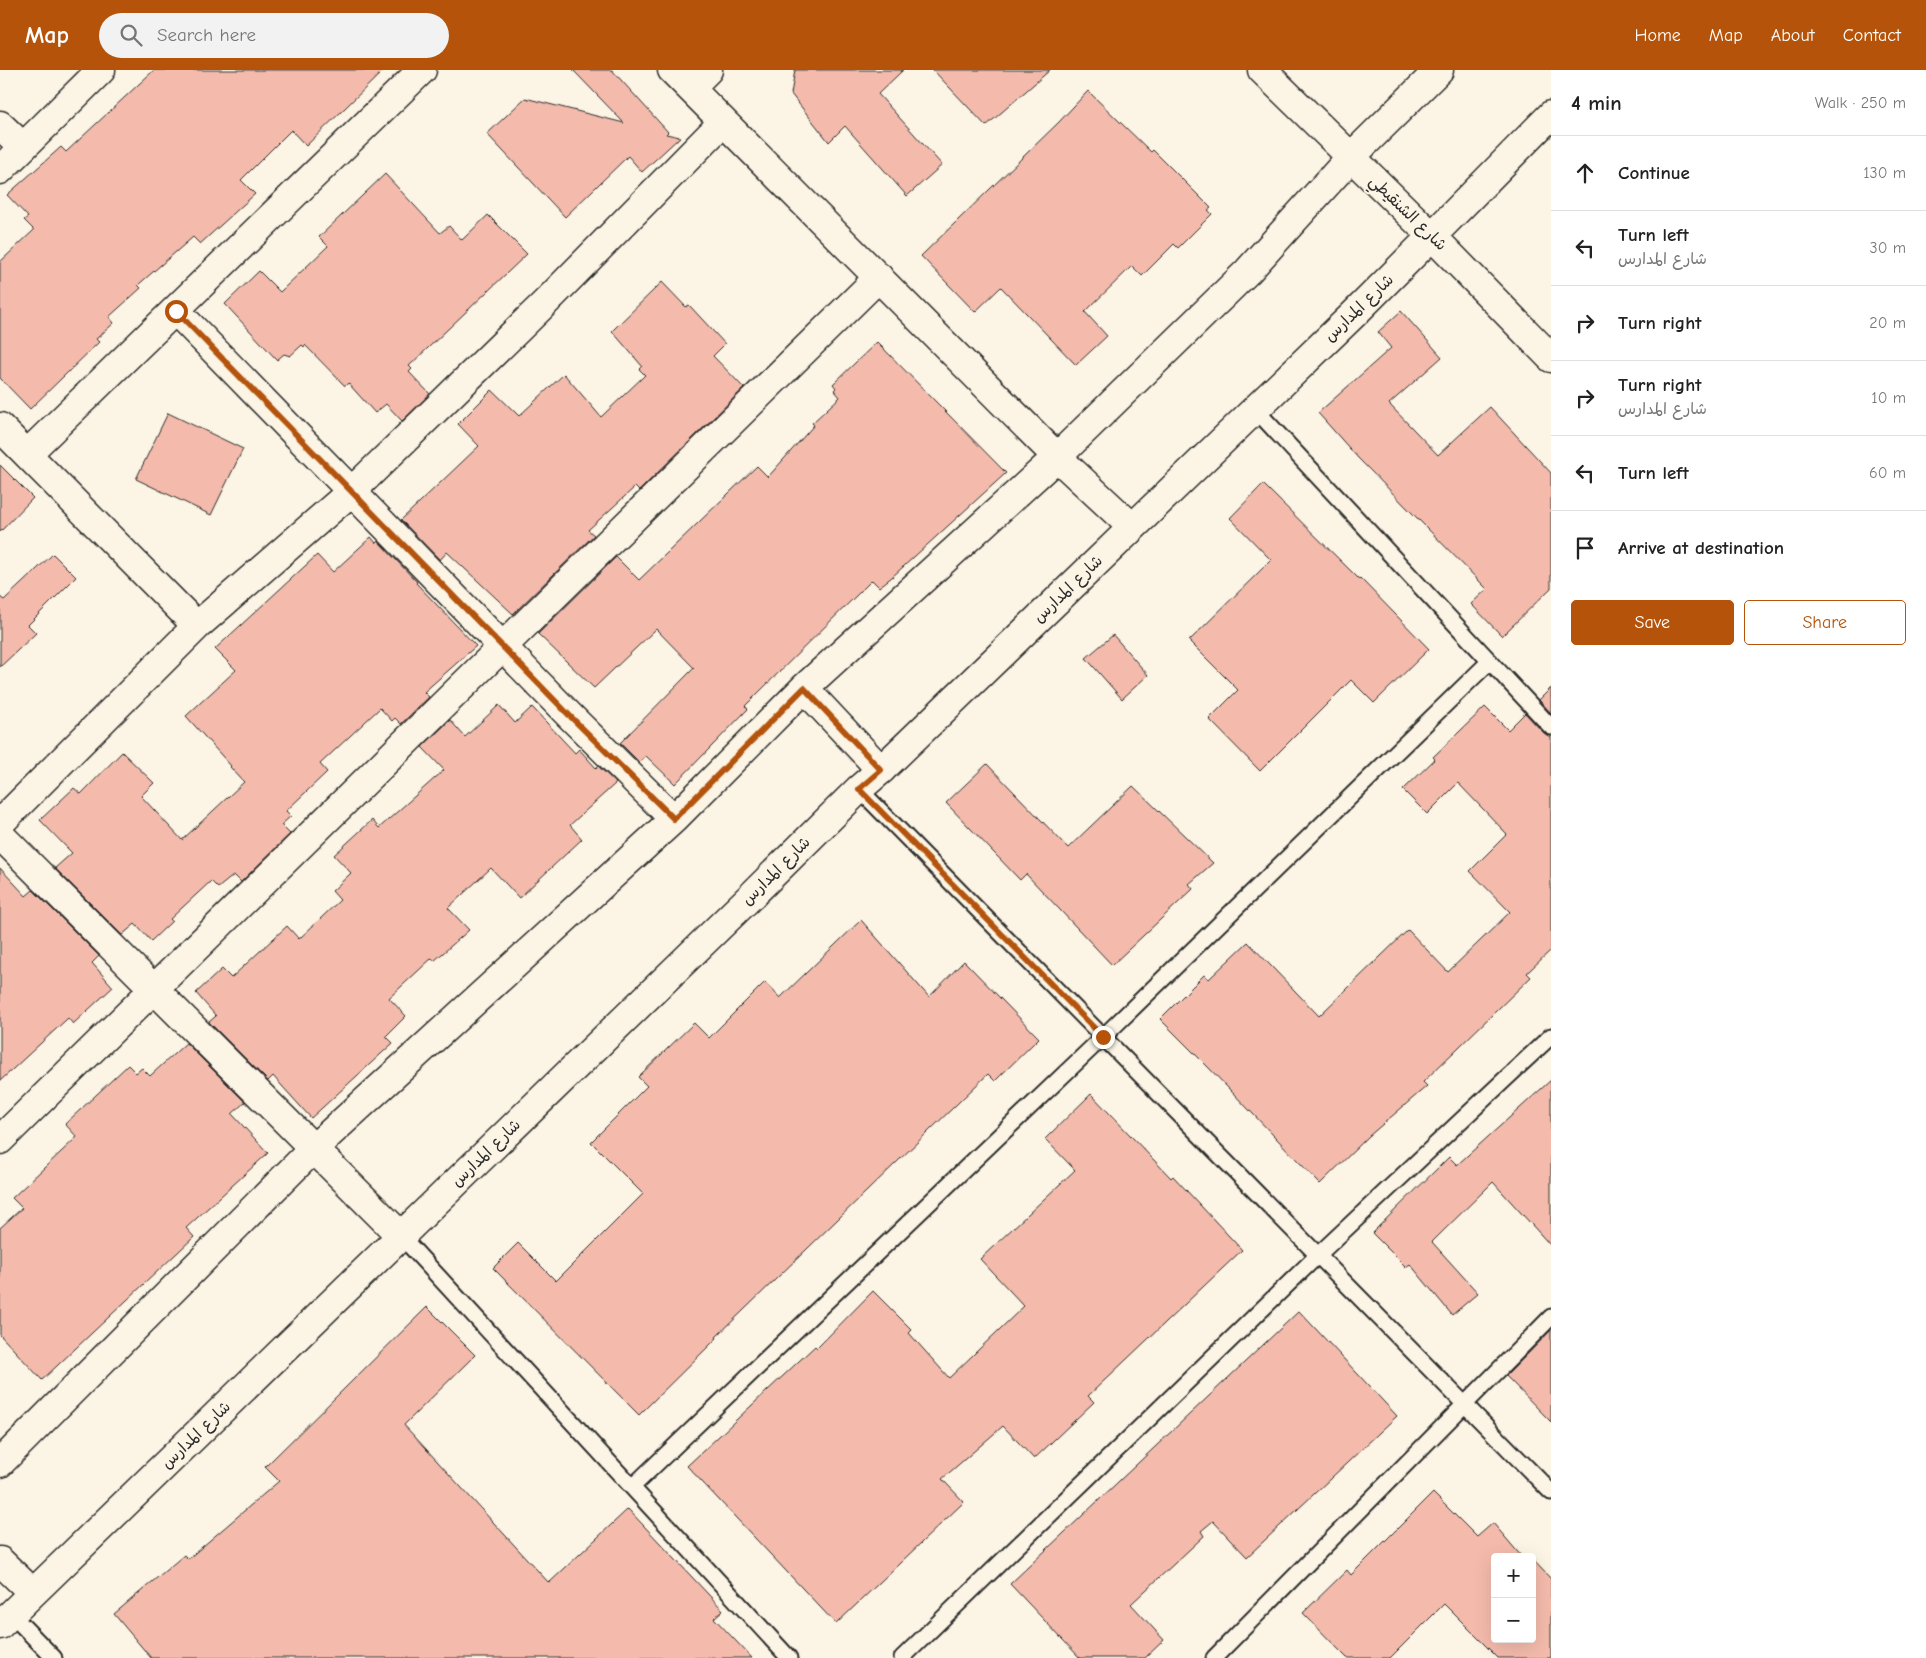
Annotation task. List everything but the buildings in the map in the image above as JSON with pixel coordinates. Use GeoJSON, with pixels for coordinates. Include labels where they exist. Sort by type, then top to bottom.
{"type":"FeatureCollection","features":[{"type":"Feature","properties":{"kind":"street"},"geometry":{"type":"LineString","coordinates":[[0,170],[101,70]]}},
{"type":"Feature","properties":{"kind":"street"},"geometry":{"type":"LineString","coordinates":[[27,454],[422,70]]}},
{"type":"Feature","properties":{"kind":"street","name":"شارع الشنقيطي"},"geometry":{"type":"LineString","coordinates":[[1262,70],[1432,236],[1551,358]]}},
{"type":"Feature","properties":{"kind":"street"},"geometry":{"type":"LineString","coordinates":[[0,1463],[314,1148],[674,819],[804,688],[1057,457],[1248,271],[1351,157],[1439,70]]}},
{"type":"Feature","properties":{"kind":"street"},"geometry":{"type":"LineString","coordinates":[[690,76],[723,122],[1057,457],[1132,527]]}},
{"type":"Feature","properties":{"kind":"street","name":"شارع المدارس"},"geometry":{"type":"LineString","coordinates":[[6,1619],[859,789],[881,770],[1255,409],[1432,236],[1551,115]]}},
{"type":"Feature","properties":{"kind":"street"},"geometry":{"type":"LineString","coordinates":[[0,823],[197,626],[352,490],[546,303],[723,122]]}},
{"type":"Feature","properties":{"kind":"street"},"geometry":{"type":"LineString","coordinates":[[0,125],[23,147]]}},
{"type":"Feature","properties":{"kind":"street"},"geometry":{"type":"LineString","coordinates":[[0,1140],[879,277]]}},
{"type":"Feature","properties":{"kind":"street"},"geometry":{"type":"LineString","coordinates":[[176,311],[569,715],[674,819]]}},
{"type":"Feature","properties":{"kind":"street"},"geometry":{"type":"LineString","coordinates":[[0,427],[197,626]]}},
{"type":"Feature","properties":{"kind":"street"},"geometry":{"type":"LineString","coordinates":[[804,688],[881,770]]}},
{"type":"Feature","properties":{"kind":"street"},"geometry":{"type":"LineString","coordinates":[[0,835],[401,1236]]}},
{"type":"Feature","properties":{"kind":"street"},"geometry":{"type":"LineString","coordinates":[[0,1561],[32,1592]]}},
{"type":"Feature","properties":{"kind":"lane"},"geometry":{"type":"LineString","coordinates":[[1255,409],[1551,727]]}},
{"type":"Feature","properties":{"kind":"lane"},"geometry":{"type":"LineString","coordinates":[[632,1487],[1103,1037],[1490,661]]}},
{"type":"Feature","properties":{"kind":"lane"},"geometry":{"type":"LineString","coordinates":[[859,789],[1551,1492]]}},
{"type":"Feature","properties":{"kind":"lane"},"geometry":{"type":"LineString","coordinates":[[902,1658],[1318,1255],[1551,1036]]}},
{"type":"Feature","properties":{"kind":"lane"},"geometry":{"type":"LineString","coordinates":[[401,1236],[790,1658]]}},
{"type":"Feature","properties":{"kind":"lane"},"geometry":{"type":"LineString","coordinates":[[1214,1658],[1551,1317]]}},
{"type":"Feature","properties":{"kind":"lane"},"geometry":{"type":"LineString","coordinates":[[6,1619],[54,1658]]}},
{"type":"Feature","properties":{"kind":"route"},"geometry":{"type":"LineString","coordinates":[[176,311],[569,715],[674,819],[804,688],[881,770],[859,789],[1103,1037]]}}]}
